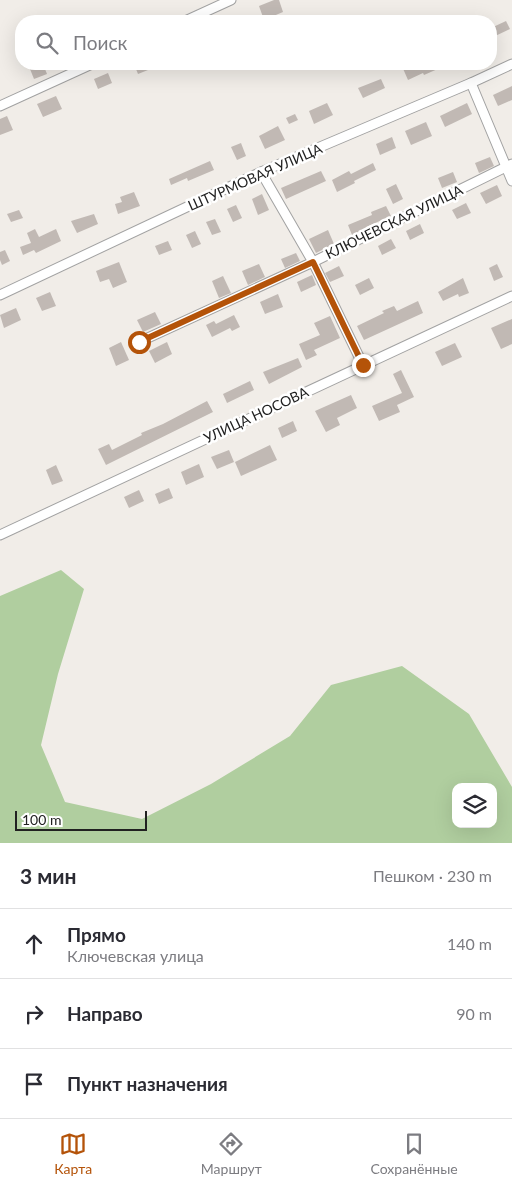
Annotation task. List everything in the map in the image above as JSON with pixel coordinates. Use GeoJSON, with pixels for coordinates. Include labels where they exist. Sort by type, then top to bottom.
{"type":"FeatureCollection","features":[{"type":"Feature","properties":{"kind":"street"},"geometry":{"type":"LineString","coordinates":[[198,15],[231,0]]}},
{"type":"Feature","properties":{"kind":"street","name":"ШТУРМОВАЯ УЛИЦА"},"geometry":{"type":"LineString","coordinates":[[0,294],[261,172],[512,64]]}},
{"type":"Feature","properties":{"kind":"street"},"geometry":{"type":"LineString","coordinates":[[0,106],[79,70]]}},
{"type":"Feature","properties":{"kind":"street"},"geometry":{"type":"LineString","coordinates":[[471,83],[509,166],[512,181]]}},
{"type":"Feature","properties":{"kind":"street","name":"КЛЮЧЕВСКАЯ УЛИЦА"},"geometry":{"type":"LineString","coordinates":[[139,342],[313,262],[509,166]]}},
{"type":"Feature","properties":{"kind":"street"},"geometry":{"type":"LineString","coordinates":[[261,172],[313,262],[363,365]]}},
{"type":"Feature","properties":{"kind":"street","name":"УЛИЦА НОСОВА"},"geometry":{"type":"LineString","coordinates":[[0,535],[512,296]]}},
{"type":"Feature","properties":{"kind":"green space"},"geometry":{"type":"Polygon","coordinates":[[[61,570],[84,589],[58,674],[41,745],[65,802],[142,819],[211,784],[290,736],[331,685],[402,666],[469,714],[512,787],[512,843],[0,843],[0,596],[61,570]]]}},
{"type":"Feature","properties":{"kind":"building"},"geometry":{"type":"Polygon","coordinates":[[[279,0],[283,12],[276,15],[262,15],[259,6],[279,0]]]}},
{"type":"Feature","properties":{"kind":"building"},"geometry":{"type":"Polygon","coordinates":[[[506,21],[510,29],[497,35],[497,25],[506,21]]]}},
{"type":"Feature","properties":{"kind":"building"},"geometry":{"type":"Polygon","coordinates":[[[30,70],[45,70],[47,74],[34,79],[30,70]]]}},
{"type":"Feature","properties":{"kind":"building"},"geometry":{"type":"Polygon","coordinates":[[[136,70],[148,70],[138,74],[136,70]]]}},
{"type":"Feature","properties":{"kind":"building"},"geometry":{"type":"Polygon","coordinates":[[[404,70],[435,70],[424,75],[423,73],[408,80],[404,70]]]}},
{"type":"Feature","properties":{"kind":"building"},"geometry":{"type":"Polygon","coordinates":[[[108,73],[112,83],[98,89],[94,79],[108,73]]]}},
{"type":"Feature","properties":{"kind":"building"},"geometry":{"type":"Polygon","coordinates":[[[381,79],[385,88],[363,98],[358,88],[381,79]]]}},
{"type":"Feature","properties":{"kind":"building"},"geometry":{"type":"Polygon","coordinates":[[[512,86],[512,100],[498,106],[493,95],[512,86]]]}},
{"type":"Feature","properties":{"kind":"building"},"geometry":{"type":"Polygon","coordinates":[[[56,96],[62,109],[43,117],[37,104],[56,96]]]}},
{"type":"Feature","properties":{"kind":"building"},"geometry":{"type":"Polygon","coordinates":[[[327,103],[333,115],[314,124],[309,111],[327,103]]]}},
{"type":"Feature","properties":{"kind":"building"},"geometry":{"type":"Polygon","coordinates":[[[467,103],[472,114],[445,127],[440,116],[467,103]]]}},
{"type":"Feature","properties":{"kind":"building"},"geometry":{"type":"Polygon","coordinates":[[[295,114],[298,120],[289,124],[286,118],[295,114]]]}},
{"type":"Feature","properties":{"kind":"building"},"geometry":{"type":"Polygon","coordinates":[[[7,116],[13,130],[0,135],[0,119],[7,116]]]}},
{"type":"Feature","properties":{"kind":"building"},"geometry":{"type":"Polygon","coordinates":[[[426,122],[432,136],[411,145],[405,131],[426,122]]]}},
{"type":"Feature","properties":{"kind":"building"},"geometry":{"type":"Polygon","coordinates":[[[278,126],[285,140],[265,149],[259,136],[278,126]]]}},
{"type":"Feature","properties":{"kind":"building"},"geometry":{"type":"Polygon","coordinates":[[[392,137],[396,148],[380,155],[376,144],[392,137]]]}},
{"type":"Feature","properties":{"kind":"building"},"geometry":{"type":"Polygon","coordinates":[[[241,143],[246,156],[237,160],[231,147],[241,143]]]}},
{"type":"Feature","properties":{"kind":"building"},"geometry":{"type":"Polygon","coordinates":[[[490,157],[494,166],[479,173],[475,163],[490,157]]]}},
{"type":"Feature","properties":{"kind":"building"},"geometry":{"type":"Polygon","coordinates":[[[210,161],[214,170],[188,181],[187,178],[171,185],[169,179],[210,161]]]}},
{"type":"Feature","properties":{"kind":"building"},"geometry":{"type":"Polygon","coordinates":[[[373,163],[376,170],[337,192],[332,180],[349,171],[351,174],[373,163]]]}},
{"type":"Feature","properties":{"kind":"building"},"geometry":{"type":"Polygon","coordinates":[[[321,171],[326,181],[286,199],[281,188],[321,171]]]}},
{"type":"Feature","properties":{"kind":"building"},"geometry":{"type":"Polygon","coordinates":[[[453,172],[457,182],[442,188],[438,178],[453,172]]]}},
{"type":"Feature","properties":{"kind":"building"},"geometry":{"type":"Polygon","coordinates":[[[396,184],[403,199],[393,204],[386,189],[396,184]]]}},
{"type":"Feature","properties":{"kind":"building"},"geometry":{"type":"Polygon","coordinates":[[[497,185],[502,196],[486,204],[480,193],[497,185]]]}},
{"type":"Feature","properties":{"kind":"building"},"geometry":{"type":"Polygon","coordinates":[[[134,192],[140,206],[118,214],[115,204],[122,202],[120,197],[134,192]]]}},
{"type":"Feature","properties":{"kind":"building"},"geometry":{"type":"Polygon","coordinates":[[[262,194],[269,210],[258,215],[252,199],[262,194]]]}},
{"type":"Feature","properties":{"kind":"building"},"geometry":{"type":"Polygon","coordinates":[[[466,203],[471,213],[457,219],[452,210],[466,203]]]}},
{"type":"Feature","properties":{"kind":"building"},"geometry":{"type":"Polygon","coordinates":[[[236,205],[242,218],[233,222],[227,209],[236,205]]]}},
{"type":"Feature","properties":{"kind":"building"},"geometry":{"type":"Polygon","coordinates":[[[386,206],[391,216],[352,235],[348,225],[372,215],[371,212],[386,206]]]}},
{"type":"Feature","properties":{"kind":"building"},"geometry":{"type":"Polygon","coordinates":[[[19,210],[23,218],[11,222],[7,214],[19,210]]]}},
{"type":"Feature","properties":{"kind":"building"},"geometry":{"type":"Polygon","coordinates":[[[94,214],[98,224],[77,233],[71,221],[94,214]]]}},
{"type":"Feature","properties":{"kind":"building"},"geometry":{"type":"Polygon","coordinates":[[[215,219],[221,232],[212,235],[206,222],[215,219]]]}},
{"type":"Feature","properties":{"kind":"building"},"geometry":{"type":"Polygon","coordinates":[[[420,224],[424,233],[410,240],[406,231],[420,224]]]}},
{"type":"Feature","properties":{"kind":"building"},"geometry":{"type":"Polygon","coordinates":[[[35,229],[39,237],[56,229],[61,241],[36,253],[34,250],[23,255],[20,247],[31,243],[27,233],[35,229]]]}},
{"type":"Feature","properties":{"kind":"building"},"geometry":{"type":"Polygon","coordinates":[[[328,230],[334,244],[316,253],[309,239],[328,230]]]}},
{"type":"Feature","properties":{"kind":"building"},"geometry":{"type":"Polygon","coordinates":[[[195,231],[201,244],[192,248],[186,235],[195,231]]]}},
{"type":"Feature","properties":{"kind":"building"},"geometry":{"type":"Polygon","coordinates":[[[391,239],[396,248],[382,255],[378,246],[391,239]]]}},
{"type":"Feature","properties":{"kind":"building"},"geometry":{"type":"Polygon","coordinates":[[[168,241],[172,250],[159,255],[155,246],[168,241]]]}},
{"type":"Feature","properties":{"kind":"building"},"geometry":{"type":"Polygon","coordinates":[[[5,250],[10,261],[2,265],[0,252],[5,250]]]}},
{"type":"Feature","properties":{"kind":"building"},"geometry":{"type":"Polygon","coordinates":[[[296,253],[300,261],[285,268],[281,259],[296,253]]]}},
{"type":"Feature","properties":{"kind":"building"},"geometry":{"type":"Polygon","coordinates":[[[119,262],[127,282],[113,288],[109,279],[100,282],[96,271],[119,262]]]}},
{"type":"Feature","properties":{"kind":"building"},"geometry":{"type":"Polygon","coordinates":[[[259,264],[265,277],[248,285],[242,271],[259,264]]]}},
{"type":"Feature","properties":{"kind":"building"},"geometry":{"type":"Polygon","coordinates":[[[497,264],[503,277],[494,281],[489,268],[497,264]]]}},
{"type":"Feature","properties":{"kind":"building"},"geometry":{"type":"Polygon","coordinates":[[[339,266],[344,276],[330,282],[325,273],[339,266]]]}},
{"type":"Feature","properties":{"kind":"building"},"geometry":{"type":"Polygon","coordinates":[[[312,275],[316,285],[301,292],[297,282],[312,275]]]}},
{"type":"Feature","properties":{"kind":"building"},"geometry":{"type":"Polygon","coordinates":[[[223,276],[231,293],[219,298],[212,281],[223,276]]]}},
{"type":"Feature","properties":{"kind":"building"},"geometry":{"type":"Polygon","coordinates":[[[369,278],[374,288],[360,295],[355,285],[369,278]]]}},
{"type":"Feature","properties":{"kind":"building"},"geometry":{"type":"Polygon","coordinates":[[[463,278],[469,293],[459,297],[458,294],[443,301],[438,292],[463,278]]]}},
{"type":"Feature","properties":{"kind":"building"},"geometry":{"type":"Polygon","coordinates":[[[50,292],[56,306],[42,311],[36,298],[50,292]]]}},
{"type":"Feature","properties":{"kind":"building"},"geometry":{"type":"Polygon","coordinates":[[[278,294],[283,307],[265,314],[260,302],[278,294]]]}},
{"type":"Feature","properties":{"kind":"building"},"geometry":{"type":"Polygon","coordinates":[[[418,301],[423,313],[364,340],[357,326],[394,306],[397,311],[418,301]]]}},
{"type":"Feature","properties":{"kind":"building"},"geometry":{"type":"Polygon","coordinates":[[[16,308],[21,320],[4,328],[0,315],[16,308]]]}},
{"type":"Feature","properties":{"kind":"building"},"geometry":{"type":"Polygon","coordinates":[[[155,312],[161,324],[143,332],[137,320],[155,312]]]}},
{"type":"Feature","properties":{"kind":"building"},"geometry":{"type":"Polygon","coordinates":[[[234,315],[240,327],[232,331],[230,328],[212,337],[206,325],[214,321],[216,324],[234,315]]]}},
{"type":"Feature","properties":{"kind":"building"},"geometry":{"type":"Polygon","coordinates":[[[330,316],[340,338],[314,350],[317,355],[306,360],[299,344],[320,335],[314,323],[330,316]]]}},
{"type":"Feature","properties":{"kind":"building"},"geometry":{"type":"Polygon","coordinates":[[[512,319],[512,344],[501,349],[491,328],[512,319]]]}},
{"type":"Feature","properties":{"kind":"building"},"geometry":{"type":"Polygon","coordinates":[[[121,342],[129,360],[116,366],[109,348],[121,342]]]}},
{"type":"Feature","properties":{"kind":"building"},"geometry":{"type":"Polygon","coordinates":[[[167,342],[172,354],[155,363],[149,351],[167,342]]]}},
{"type":"Feature","properties":{"kind":"building"},"geometry":{"type":"Polygon","coordinates":[[[455,343],[462,357],[442,366],[435,352],[455,343]]]}},
{"type":"Feature","properties":{"kind":"building"},"geometry":{"type":"Polygon","coordinates":[[[298,358],[302,367],[269,384],[263,372],[298,358]]]}},
{"type":"Feature","properties":{"kind":"building"},"geometry":{"type":"Polygon","coordinates":[[[401,370],[414,397],[397,405],[400,412],[379,421],[372,406],[402,393],[393,374],[401,370]]]}},
{"type":"Feature","properties":{"kind":"building"},"geometry":{"type":"Polygon","coordinates":[[[250,381],[254,390],[227,403],[223,394],[250,381]]]}},
{"type":"Feature","properties":{"kind":"building"},"geometry":{"type":"Polygon","coordinates":[[[351,395],[357,408],[337,418],[340,425],[326,432],[315,411],[351,395]]]}},
{"type":"Feature","properties":{"kind":"building"},"geometry":{"type":"Polygon","coordinates":[[[207,401],[213,412],[106,465],[98,449],[109,444],[112,450],[142,435],[141,433],[207,401]]]}},
{"type":"Feature","properties":{"kind":"building"},"geometry":{"type":"Polygon","coordinates":[[[293,421],[297,431],[282,438],[278,428],[293,421]]]}},
{"type":"Feature","properties":{"kind":"building"},"geometry":{"type":"Polygon","coordinates":[[[270,445],[277,460],[241,476],[235,462],[270,445]]]}},
{"type":"Feature","properties":{"kind":"building"},"geometry":{"type":"Polygon","coordinates":[[[229,450],[234,462],[217,469],[211,457],[229,450]]]}},
{"type":"Feature","properties":{"kind":"building"},"geometry":{"type":"Polygon","coordinates":[[[199,464],[204,477],[186,485],[181,472],[199,464]]]}},
{"type":"Feature","properties":{"kind":"building"},"geometry":{"type":"Polygon","coordinates":[[[56,465],[63,481],[52,485],[46,470],[56,465]]]}},
{"type":"Feature","properties":{"kind":"building"},"geometry":{"type":"Polygon","coordinates":[[[169,488],[173,498],[159,504],[155,494],[169,488]]]}},
{"type":"Feature","properties":{"kind":"building"},"geometry":{"type":"Polygon","coordinates":[[[139,490],[144,501],[129,508],[124,497],[139,490]]]}},
{"type":"Feature","properties":{"kind":"route"},"geometry":{"type":"LineString","coordinates":[[139,342],[313,262],[363,365]]}}]}
